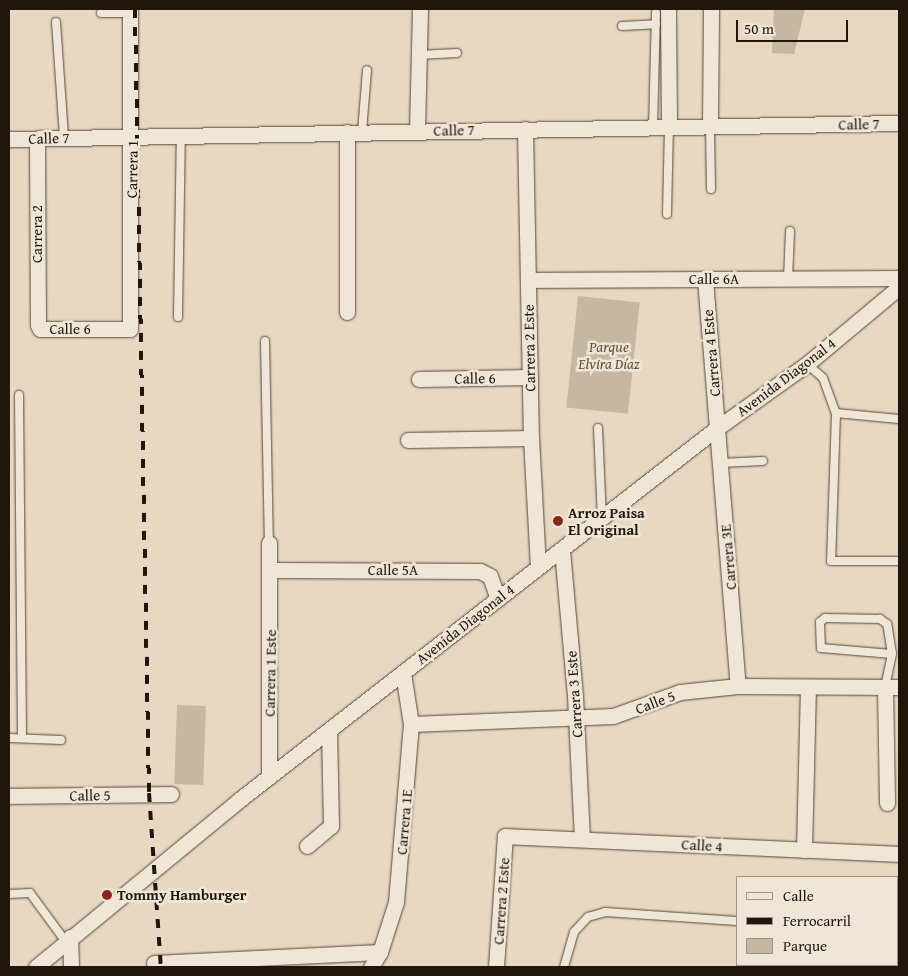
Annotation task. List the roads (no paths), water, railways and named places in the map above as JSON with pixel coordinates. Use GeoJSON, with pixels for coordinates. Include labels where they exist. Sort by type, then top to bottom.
{"type":"FeatureCollection","features":[{"type":"Feature","properties":{"kind":"street"},"geometry":{"type":"LineString","coordinates":[[416,131],[420,9]]}},
{"type":"Feature","properties":{"kind":"street"},"geometry":{"type":"LineString","coordinates":[[710,126],[711,9]]}},
{"type":"Feature","properties":{"kind":"street","name":"Carrera 1"},"geometry":{"type":"LineString","coordinates":[[130,11],[132,137],[130,329]]}},
{"type":"Feature","properties":{"kind":"street"},"geometry":{"type":"LineString","coordinates":[[662,11],[669,127]]}},
{"type":"Feature","properties":{"kind":"street","name":"Calle 7"},"geometry":{"type":"LineString","coordinates":[[9,139],[37,140],[64,137],[899,123]]}},
{"type":"Feature","properties":{"kind":"street","name":"Carrera 2 Este"},"geometry":{"type":"LineString","coordinates":[[525,129],[531,438],[538,567]]}},
{"type":"Feature","properties":{"kind":"street"},"geometry":{"type":"LineString","coordinates":[[347,312],[354,132]]}},
{"type":"Feature","properties":{"kind":"street","name":"Carrera 2"},"geometry":{"type":"LineString","coordinates":[[37,140],[40,329]]}},
{"type":"Feature","properties":{"kind":"street","name":"Calle 6A"},"geometry":{"type":"LineString","coordinates":[[528,280],[899,278]]}},
{"type":"Feature","properties":{"kind":"street","name":"Carrera 4 Este"},"geometry":{"type":"LineString","coordinates":[[705,279],[718,428]]}},
{"type":"Feature","properties":{"kind":"street","name":"Avenida Diagonal 4"},"geometry":{"type":"LineString","coordinates":[[36,967],[68,939],[154,874],[269,777],[718,428],[807,364],[899,287]]}},
{"type":"Feature","properties":{"kind":"street","name":"Calle 6"},"geometry":{"type":"LineString","coordinates":[[40,329],[130,329]]}},
{"type":"Feature","properties":{"kind":"street","name":"Calle 6"},"geometry":{"type":"LineString","coordinates":[[419,378],[530,377]]}},
{"type":"Feature","properties":{"kind":"street","name":"Carrera 3E"},"geometry":{"type":"LineString","coordinates":[[718,428],[738,686]]}},
{"type":"Feature","properties":{"kind":"street"},"geometry":{"type":"LineString","coordinates":[[408,440],[531,438]]}},
{"type":"Feature","properties":{"kind":"street","name":"Carrera 1 Este"},"geometry":{"type":"LineString","coordinates":[[269,543],[272,570],[269,777]]}},
{"type":"Feature","properties":{"kind":"street","name":"Carrera 3 Este"},"geometry":{"type":"LineString","coordinates":[[562,550],[577,720],[582,839]]}},
{"type":"Feature","properties":{"kind":"street","name":"Calle 5A"},"geometry":{"type":"LineString","coordinates":[[272,570],[480,571],[490,576],[498,599]]}},
{"type":"Feature","properties":{"kind":"street","name":"Carrera 1E"},"geometry":{"type":"LineString","coordinates":[[371,967],[380,952],[396,902],[411,724],[403,673]]}},
{"type":"Feature","properties":{"kind":"street","name":"Calle 5"},"geometry":{"type":"LineString","coordinates":[[411,724],[577,720],[641,709],[680,692],[738,686],[892,687]]}},
{"type":"Feature","properties":{"kind":"street"},"geometry":{"type":"LineString","coordinates":[[804,850],[808,687]]}},
{"type":"Feature","properties":{"kind":"street"},"geometry":{"type":"LineString","coordinates":[[887,803],[892,687]]}},
{"type":"Feature","properties":{"kind":"street"},"geometry":{"type":"LineString","coordinates":[[307,846],[330,831],[333,804],[329,732]]}},
{"type":"Feature","properties":{"kind":"street","name":"Calle 5"},"geometry":{"type":"LineString","coordinates":[[9,796],[171,794]]}},
{"type":"Feature","properties":{"kind":"street","name":"Carrera 2 Este"},"geometry":{"type":"LineString","coordinates":[[496,967],[505,836]]}},
{"type":"Feature","properties":{"kind":"street","name":"Calle 4"},"geometry":{"type":"LineString","coordinates":[[505,836],[899,854]]}},
{"type":"Feature","properties":{"kind":"street"},"geometry":{"type":"LineString","coordinates":[[68,939],[71,967]]}},
{"type":"Feature","properties":{"kind":"street"},"geometry":{"type":"LineString","coordinates":[[154,963],[262,963],[380,952]]}},
{"type":"Feature","properties":{"kind":"lane"},"geometry":{"type":"LineString","coordinates":[[101,13],[130,11]]}},
{"type":"Feature","properties":{"kind":"lane"},"geometry":{"type":"LineString","coordinates":[[653,127],[656,24],[662,11]]}},
{"type":"Feature","properties":{"kind":"lane"},"geometry":{"type":"LineString","coordinates":[[56,22],[64,137]]}},
{"type":"Feature","properties":{"kind":"lane"},"geometry":{"type":"LineString","coordinates":[[622,26],[656,24]]}},
{"type":"Feature","properties":{"kind":"lane"},"geometry":{"type":"LineString","coordinates":[[418,55],[457,53]]}},
{"type":"Feature","properties":{"kind":"lane"},"geometry":{"type":"LineString","coordinates":[[354,132],[367,70]]}},
{"type":"Feature","properties":{"kind":"lane"},"geometry":{"type":"LineString","coordinates":[[710,126],[711,189]]}},
{"type":"Feature","properties":{"kind":"lane"},"geometry":{"type":"LineString","coordinates":[[667,214],[669,127]]}},
{"type":"Feature","properties":{"kind":"lane"},"geometry":{"type":"LineString","coordinates":[[178,317],[181,135]]}},
{"type":"Feature","properties":{"kind":"lane"},"geometry":{"type":"LineString","coordinates":[[788,279],[790,231]]}},
{"type":"Feature","properties":{"kind":"lane"},"geometry":{"type":"LineString","coordinates":[[264,341],[269,543]]}},
{"type":"Feature","properties":{"kind":"lane"},"geometry":{"type":"LineString","coordinates":[[807,364],[823,378],[836,413],[831,561],[899,561]]}},
{"type":"Feature","properties":{"kind":"lane"},"geometry":{"type":"LineString","coordinates":[[19,395],[22,738]]}},
{"type":"Feature","properties":{"kind":"lane"},"geometry":{"type":"LineString","coordinates":[[836,413],[899,419]]}},
{"type":"Feature","properties":{"kind":"lane"},"geometry":{"type":"LineString","coordinates":[[598,428],[602,520]]}},
{"type":"Feature","properties":{"kind":"lane"},"geometry":{"type":"LineString","coordinates":[[9,433],[18,433]]}},
{"type":"Feature","properties":{"kind":"lane"},"geometry":{"type":"LineString","coordinates":[[720,464],[763,461]]}},
{"type":"Feature","properties":{"kind":"lane"},"geometry":{"type":"LineString","coordinates":[[892,654],[821,648],[820,622],[825,618],[880,619],[887,624],[892,638],[892,654],[892,687]]}},
{"type":"Feature","properties":{"kind":"lane"},"geometry":{"type":"LineString","coordinates":[[9,738],[61,740]]}},
{"type":"Feature","properties":{"kind":"lane"},"geometry":{"type":"LineString","coordinates":[[9,894],[30,892],[68,939]]}},
{"type":"Feature","properties":{"kind":"lane"},"geometry":{"type":"LineString","coordinates":[[564,967],[574,932],[588,917],[605,912],[736,920]]}},
{"type":"Feature","properties":{"kind":"railway"},"geometry":{"type":"LineString","coordinates":[[135,9],[149,793],[161,967]]}},
{"type":"Feature","properties":{"kind":"place","name":"Arroz Paisa El Original"},"geometry":{"type":"Point","coordinates":[558,521]}},
{"type":"Feature","properties":{"kind":"place","name":"Tommy Hamburger"},"geometry":{"type":"Point","coordinates":[107,895]}},
{"type":"Feature","properties":{"kind":"park label","name":"Parque Elvira Díaz"},"geometry":{"type":"Point","coordinates":[609,354]}}]}
